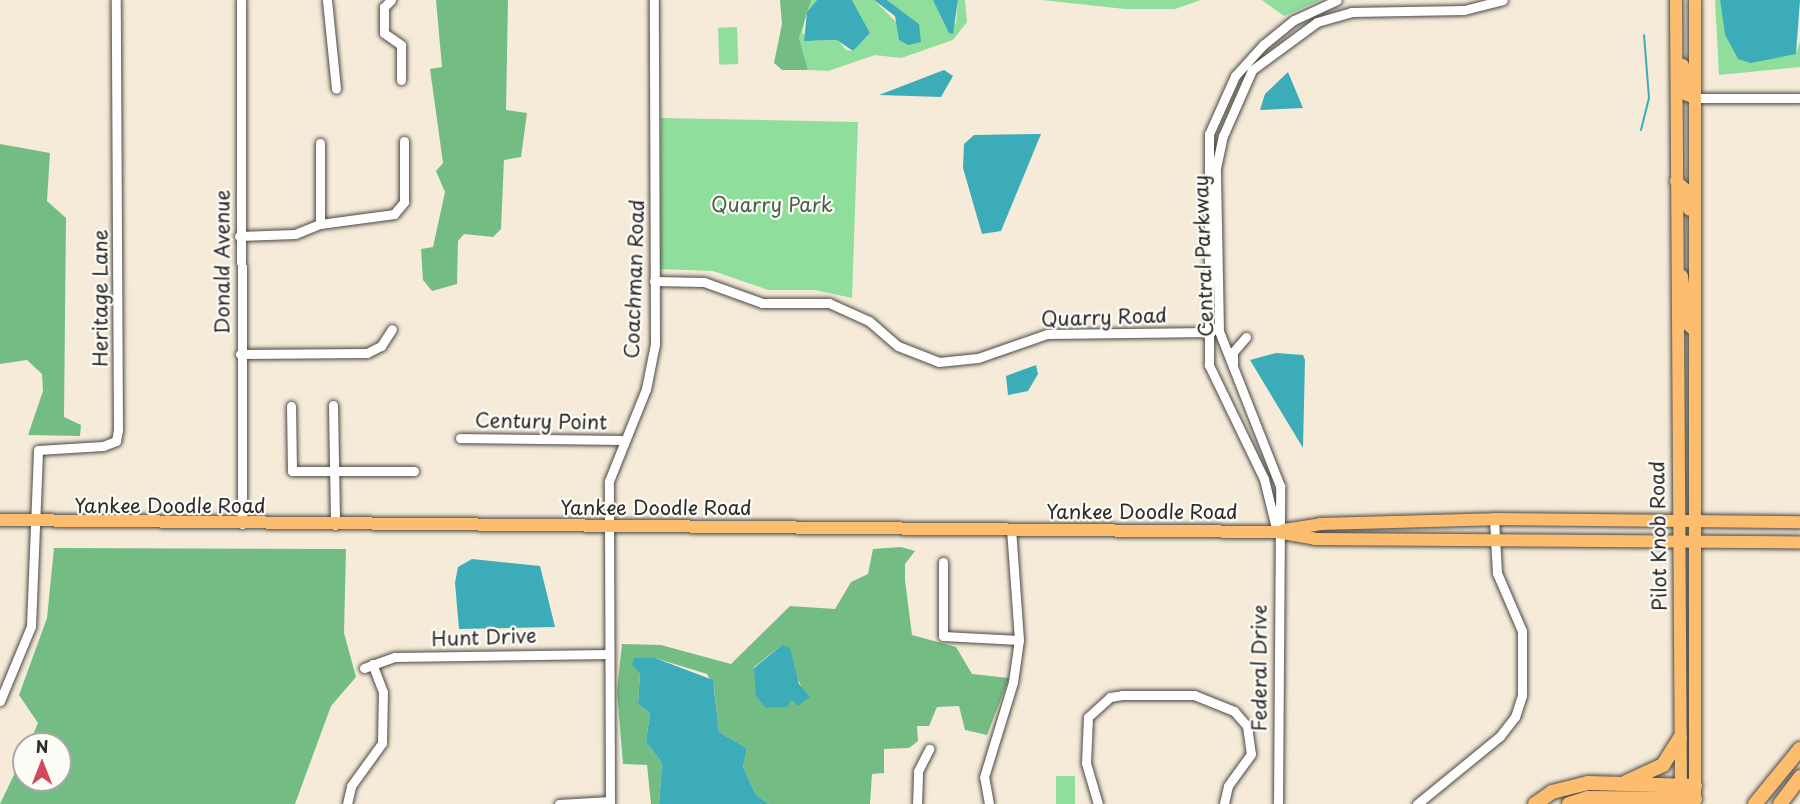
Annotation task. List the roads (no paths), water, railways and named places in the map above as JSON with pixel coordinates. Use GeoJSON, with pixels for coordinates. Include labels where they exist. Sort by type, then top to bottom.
{"type":"FeatureCollection","features":[{"type":"Feature","properties":{"kind":"highway"},"geometry":{"type":"LineString","coordinates":[[1617,785],[1663,765],[1680,738]]}},
{"type":"Feature","properties":{"kind":"highway"},"geometry":{"type":"LineString","coordinates":[[1755,804],[1800,749]]}},
{"type":"Feature","properties":{"kind":"highway"},"geometry":{"type":"LineString","coordinates":[[1780,804],[1800,777]]}},
{"type":"Feature","properties":{"kind":"highway"},"geometry":{"type":"LineString","coordinates":[[1534,804],[1568,786],[1617,785],[1688,796]]}},
{"type":"Feature","properties":{"kind":"highway"},"geometry":{"type":"LineString","coordinates":[[1569,804],[1688,796]]}},
{"type":"Feature","properties":{"kind":"highway"},"geometry":{"type":"LineString","coordinates":[[1632,799],[1653,804]]}},
{"type":"Feature","properties":{"kind":"main road","name":"Pilot Knob Road"},"geometry":{"type":"LineString","coordinates":[[1676,0],[1676,518],[1680,738],[1688,796]]}},
{"type":"Feature","properties":{"kind":"main road","name":"Pilot Knob Road"},"geometry":{"type":"LineString","coordinates":[[1688,796],[1696,541],[1695,0]]}},
{"type":"Feature","properties":{"kind":"main road","name":"Pilot Knob Road"},"geometry":{"type":"LineString","coordinates":[[1676,32],[1687,95],[1695,98]]}},
{"type":"Feature","properties":{"kind":"main road","name":"Pilot Knob Road"},"geometry":{"type":"LineString","coordinates":[[1676,181],[1687,194],[1696,289]]}},
{"type":"Feature","properties":{"kind":"main road","name":"Pilot Knob Road"},"geometry":{"type":"LineString","coordinates":[[1677,267],[1684,280],[1688,325],[1696,330]]}},
{"type":"Feature","properties":{"kind":"main road","name":"Yankee Doodle Road"},"geometry":{"type":"LineString","coordinates":[[1277,532],[1320,524],[1494,519],[1676,518],[1800,522]]}},
{"type":"Feature","properties":{"kind":"main road","name":"Yankee Doodle Road"},"geometry":{"type":"LineString","coordinates":[[0,520],[35,523],[1277,532],[1315,539],[1800,542]]}},
{"type":"Feature","properties":{"kind":"main road","name":"Yankee Doodle Road"},"geometry":{"type":"LineString","coordinates":[[0,528],[35,523]]}},
{"type":"Feature","properties":{"kind":"street","name":"Heritage Lane"},"geometry":{"type":"LineString","coordinates":[[35,523],[38,450],[103,446],[116,441],[118,430],[116,0]]}},
{"type":"Feature","properties":{"kind":"street","name":"Donald Avenue"},"geometry":{"type":"LineString","coordinates":[[241,0],[239,236],[242,524]]}},
{"type":"Feature","properties":{"kind":"street"},"geometry":{"type":"LineString","coordinates":[[327,0],[336,89]]}},
{"type":"Feature","properties":{"kind":"street"},"geometry":{"type":"LineString","coordinates":[[391,0],[384,7],[384,33],[401,45],[401,80]]}},
{"type":"Feature","properties":{"kind":"street","name":"Coachman Road"},"geometry":{"type":"LineString","coordinates":[[610,803],[607,526],[609,481],[621,440],[648,378],[655,344],[654,0]]}},
{"type":"Feature","properties":{"kind":"street","name":"Central Parkway"},"geometry":{"type":"LineString","coordinates":[[1277,532],[1264,480],[1209,365],[1205,332],[1205,169],[1209,134],[1222,99],[1263,45],[1293,20],[1337,0]]}},
{"type":"Feature","properties":{"kind":"street","name":"Central Parkway"},"geometry":{"type":"LineString","coordinates":[[1277,532],[1277,476],[1234,374],[1219,331],[1216,168],[1236,95],[1252,70],[1308,28],[1351,12],[1464,10],[1503,0]]}},
{"type":"Feature","properties":{"kind":"street"},"geometry":{"type":"LineString","coordinates":[[1695,98],[1800,98]]}},
{"type":"Feature","properties":{"kind":"street"},"geometry":{"type":"LineString","coordinates":[[239,236],[295,234],[320,224],[365,215],[394,214],[404,202],[405,141]]}},
{"type":"Feature","properties":{"kind":"street"},"geometry":{"type":"LineString","coordinates":[[320,143],[320,224]]}},
{"type":"Feature","properties":{"kind":"street","name":"Quarry Road"},"geometry":{"type":"LineString","coordinates":[[654,281],[704,282],[762,303],[829,303],[869,321],[898,346],[939,362],[978,358],[1047,334],[1219,331]]}},
{"type":"Feature","properties":{"kind":"street"},"geometry":{"type":"LineString","coordinates":[[240,354],[367,353],[381,346],[392,329]]}},
{"type":"Feature","properties":{"kind":"street"},"geometry":{"type":"LineString","coordinates":[[1234,374],[1233,352],[1246,337]]}},
{"type":"Feature","properties":{"kind":"street"},"geometry":{"type":"LineString","coordinates":[[333,405],[335,525]]}},
{"type":"Feature","properties":{"kind":"street"},"geometry":{"type":"LineString","coordinates":[[291,406],[292,471],[414,471]]}},
{"type":"Feature","properties":{"kind":"street","name":"Century Point"},"geometry":{"type":"LineString","coordinates":[[460,438],[621,440]]}},
{"type":"Feature","properties":{"kind":"street"},"geometry":{"type":"LineString","coordinates":[[1417,804],[1500,736],[1515,717],[1522,695],[1522,632],[1497,573],[1493,540],[1494,519]]}},
{"type":"Feature","properties":{"kind":"street"},"geometry":{"type":"LineString","coordinates":[[0,701],[31,626],[35,523]]}},
{"type":"Feature","properties":{"kind":"street"},"geometry":{"type":"LineString","coordinates":[[988,804],[984,777],[1013,682],[1019,640],[1011,530]]}},
{"type":"Feature","properties":{"kind":"street","name":"Federal Drive"},"geometry":{"type":"LineString","coordinates":[[1277,532],[1278,804]]}},
{"type":"Feature","properties":{"kind":"street"},"geometry":{"type":"LineString","coordinates":[[943,562],[943,636],[1019,640]]}},
{"type":"Feature","properties":{"kind":"street","name":"Hunt Drive"},"geometry":{"type":"LineString","coordinates":[[347,804],[351,786],[382,743],[386,718],[368,666],[395,657],[608,654]]}},
{"type":"Feature","properties":{"kind":"street"},"geometry":{"type":"LineString","coordinates":[[1098,804],[1086,762],[1088,717],[1110,697],[1166,695],[1216,701],[1247,726],[1251,754],[1228,786],[1224,804]]}},
{"type":"Feature","properties":{"kind":"street"},"geometry":{"type":"LineString","coordinates":[[917,804],[918,771],[930,749]]}},
{"type":"Feature","properties":{"kind":"street"},"geometry":{"type":"LineString","coordinates":[[559,804],[610,803]]}},
{"type":"Feature","properties":{"kind":"water"},"geometry":{"type":"Polygon","coordinates":[[[817,0],[852,0],[870,33],[853,51],[837,40],[804,41],[807,12],[817,0]]]}},
{"type":"Feature","properties":{"kind":"water"},"geometry":{"type":"Polygon","coordinates":[[[874,0],[887,0],[919,24],[921,42],[908,45],[899,40],[895,16],[874,0]]]}},
{"type":"Feature","properties":{"kind":"water"},"geometry":{"type":"Polygon","coordinates":[[[933,0],[958,0],[953,34],[949,33],[933,0]]]}},
{"type":"Feature","properties":{"kind":"water"},"geometry":{"type":"Polygon","coordinates":[[[1720,0],[1800,0],[1796,54],[1751,63],[1738,59],[1725,35],[1720,0]]]}},
{"type":"Feature","properties":{"kind":"water"},"geometry":{"type":"Polygon","coordinates":[[[944,70],[953,76],[941,97],[879,95],[944,70]]]}},
{"type":"Feature","properties":{"kind":"water"},"geometry":{"type":"Polygon","coordinates":[[[1288,72],[1303,108],[1260,110],[1265,94],[1288,72]]]}},
{"type":"Feature","properties":{"kind":"water"},"geometry":{"type":"Polygon","coordinates":[[[1041,134],[1001,231],[982,234],[963,168],[964,144],[974,135],[1041,134]]]}},
{"type":"Feature","properties":{"kind":"water"},"geometry":{"type":"Polygon","coordinates":[[[1276,353],[1303,355],[1305,360],[1303,448],[1250,360],[1276,353]]]}},
{"type":"Feature","properties":{"kind":"water"},"geometry":{"type":"Polygon","coordinates":[[[1036,365],[1038,374],[1028,391],[1008,395],[1006,376],[1036,365]]]}},
{"type":"Feature","properties":{"kind":"water"},"geometry":{"type":"Polygon","coordinates":[[[472,559],[540,566],[555,627],[459,629],[455,583],[458,567],[472,559]]]}},
{"type":"Feature","properties":{"kind":"water"},"geometry":{"type":"Polygon","coordinates":[[[782,645],[790,648],[799,684],[810,697],[798,706],[792,700],[787,707],[766,708],[756,696],[754,668],[782,645]]]}},
{"type":"Feature","properties":{"kind":"water"},"geometry":{"type":"Polygon","coordinates":[[[634,658],[655,658],[713,680],[719,732],[747,748],[743,767],[756,795],[769,804],[659,804],[662,763],[646,742],[650,713],[638,704],[640,673],[632,665],[634,658]]]}},
{"type":"Feature","properties":{"kind":"waterway"},"geometry":{"type":"LineString","coordinates":[[1641,130],[1649,98],[1644,35]]}},
{"type":"Feature","properties":{"kind":"park label","name":"Quarry Park"},"geometry":{"type":"Point","coordinates":[772,204]}}]}
